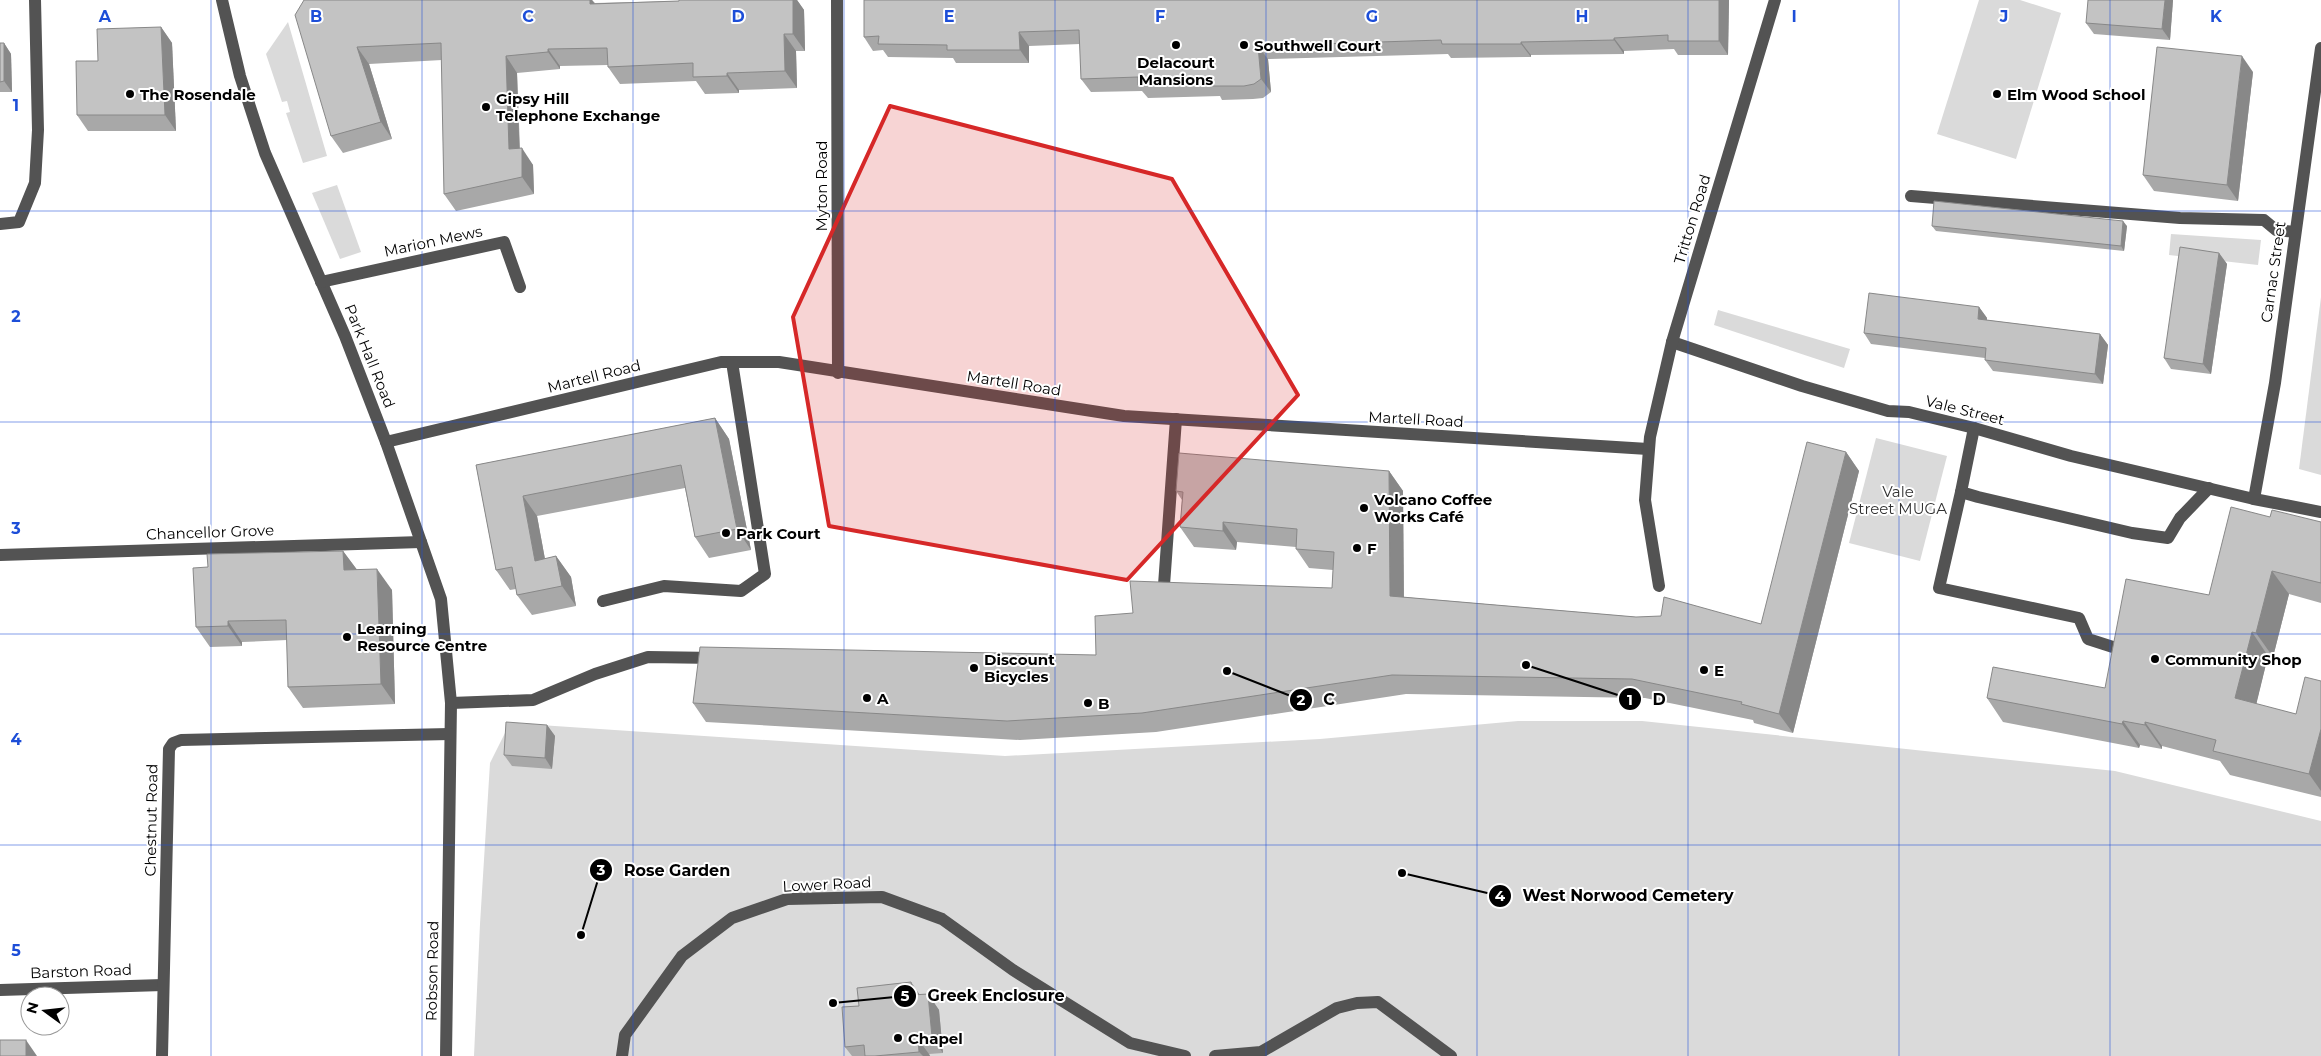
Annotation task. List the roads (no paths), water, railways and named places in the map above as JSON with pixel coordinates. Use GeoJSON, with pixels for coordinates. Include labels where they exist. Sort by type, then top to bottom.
{"type":"FeatureCollection","features":[{"type":"Feature","properties":{"kind":"street"},"geometry":{"type":"LineString","coordinates":[[0,224],[20,222],[35,183],[38,130],[35,0]]}},
{"type":"Feature","properties":{"kind":"street","name":"Park Hall Road"},"geometry":{"type":"LineString","coordinates":[[222,0],[240,76],[265,153],[345,336],[386,442],[441,599],[451,703],[450,734]]}},
{"type":"Feature","properties":{"kind":"street","name":"Myton Road"},"geometry":{"type":"LineString","coordinates":[[837,0],[838,373]]}},
{"type":"Feature","properties":{"kind":"street","name":"Tritton Road"},"geometry":{"type":"LineString","coordinates":[[1660,586],[1645,500],[1648,449],[1672,342],[1775,0]]}},
{"type":"Feature","properties":{"kind":"street","name":"Carnac Street"},"geometry":{"type":"LineString","coordinates":[[2254,499],[2275,383],[2295,232],[2316,112],[2321,48]]}},
{"type":"Feature","properties":{"kind":"street"},"geometry":{"type":"LineString","coordinates":[[1911,196],[2180,218],[2264,220],[2276,230],[2295,232]]}},
{"type":"Feature","properties":{"kind":"street","name":"Marion Mews"},"geometry":{"type":"LineString","coordinates":[[322,282],[504,242],[520,287]]}},
{"type":"Feature","properties":{"kind":"street","name":"Vale Street"},"geometry":{"type":"LineString","coordinates":[[1672,342],[1802,386],[1888,411],[1909,412],[1974,428],[2071,456],[2254,499],[2321,512]]}},
{"type":"Feature","properties":{"kind":"street","name":"Martell Road"},"geometry":{"type":"LineString","coordinates":[[386,442],[721,362],[779,362],[838,373],[1124,416],[1648,449]]}},
{"type":"Feature","properties":{"kind":"street"},"geometry":{"type":"LineString","coordinates":[[603,601],[664,586],[742,591],[765,574],[732,362]]}},
{"type":"Feature","properties":{"kind":"street"},"geometry":{"type":"LineString","coordinates":[[1164,585],[1176,419]]}},
{"type":"Feature","properties":{"kind":"street"},"geometry":{"type":"LineString","coordinates":[[1974,428],[1939,588],[2078,618],[2088,638],[2116,648]]}},
{"type":"Feature","properties":{"kind":"street"},"geometry":{"type":"LineString","coordinates":[[1961,492],[2132,533],[2168,538],[2180,518],[2209,488]]}},
{"type":"Feature","properties":{"kind":"street","name":"Chancellor Grove"},"geometry":{"type":"LineString","coordinates":[[0,555],[421,542]]}},
{"type":"Feature","properties":{"kind":"street"},"geometry":{"type":"LineString","coordinates":[[451,703],[534,700],[595,674],[648,657],[729,658]]}},
{"type":"Feature","properties":{"kind":"street","name":"Robson Road"},"geometry":{"type":"LineString","coordinates":[[446,1056],[450,734]]}},
{"type":"Feature","properties":{"kind":"street","name":"Chestnut Road"},"geometry":{"type":"LineString","coordinates":[[162,1056],[168,749],[173,743],[181,740],[450,734]]}},
{"type":"Feature","properties":{"kind":"street","name":"Lower Road"},"geometry":{"type":"LineString","coordinates":[[622,1056],[625,1035],[682,956],[732,918],[787,900],[882,897],[942,919],[1013,970],[1130,1043],[1185,1056]]}},
{"type":"Feature","properties":{"kind":"street","name":"Barston Road"},"geometry":{"type":"LineString","coordinates":[[0,990],[163,985]]}},
{"type":"Feature","properties":{"kind":"street"},"geometry":{"type":"LineString","coordinates":[[1215,1056],[1261,1052],[1337,1008],[1358,1003],[1378,1002],[1451,1056]]}},
{"type":"Feature","properties":{"kind":"place","name":"Delacourt Mansions"},"geometry":{"type":"Point","coordinates":[1176,45]}},
{"type":"Feature","properties":{"kind":"place","name":"Southwell Court"},"geometry":{"type":"Point","coordinates":[1244,45]}},
{"type":"Feature","properties":{"kind":"place","name":"The Rosendale"},"geometry":{"type":"Point","coordinates":[130,94]}},
{"type":"Feature","properties":{"kind":"place","name":"Elm Wood School"},"geometry":{"type":"Point","coordinates":[1997,94]}},
{"type":"Feature","properties":{"kind":"place","name":"Gipsy Hill Telephone Exchange"},"geometry":{"type":"Point","coordinates":[486,107]}},
{"type":"Feature","properties":{"kind":"place","name":"Volcano Coffee Works Café"},"geometry":{"type":"Point","coordinates":[1364,508]}},
{"type":"Feature","properties":{"kind":"place","name":"Park Court"},"geometry":{"type":"Point","coordinates":[726,533]}},
{"type":"Feature","properties":{"kind":"place","name":"F"},"geometry":{"type":"Point","coordinates":[1357,548]}},
{"type":"Feature","properties":{"kind":"place","name":"Learning Resource Centre"},"geometry":{"type":"Point","coordinates":[347,637]}},
{"type":"Feature","properties":{"kind":"place","name":"Community Shop"},"geometry":{"type":"Point","coordinates":[2155,659]}},
{"type":"Feature","properties":{"kind":"place","name":"D"},"geometry":{"type":"Point","coordinates":[1526,665]}},
{"type":"Feature","properties":{"kind":"place","name":"Discount Bicycles"},"geometry":{"type":"Point","coordinates":[974,668]}},
{"type":"Feature","properties":{"kind":"place","name":"E"},"geometry":{"type":"Point","coordinates":[1704,670]}},
{"type":"Feature","properties":{"kind":"place","name":"C"},"geometry":{"type":"Point","coordinates":[1227,671]}},
{"type":"Feature","properties":{"kind":"place","name":"A"},"geometry":{"type":"Point","coordinates":[867,698]}},
{"type":"Feature","properties":{"kind":"place","name":"B"},"geometry":{"type":"Point","coordinates":[1088,703]}},
{"type":"Feature","properties":{"kind":"place","name":"West Norwood Cemetery"},"geometry":{"type":"Point","coordinates":[1402,873]}},
{"type":"Feature","properties":{"kind":"place","name":"Rose Garden"},"geometry":{"type":"Point","coordinates":[581,935]}},
{"type":"Feature","properties":{"kind":"place","name":"Greek Enclosure"},"geometry":{"type":"Point","coordinates":[833,1003]}},
{"type":"Feature","properties":{"kind":"place","name":"Chapel"},"geometry":{"type":"Point","coordinates":[898,1038]}},
{"type":"Feature","properties":{"kind":"park label","name":"Vale Street MUGA"},"geometry":{"type":"Point","coordinates":[1898,500]}}]}
